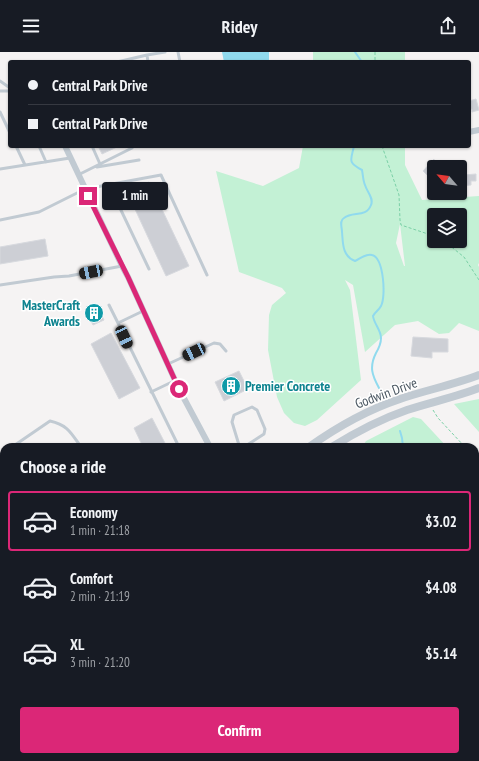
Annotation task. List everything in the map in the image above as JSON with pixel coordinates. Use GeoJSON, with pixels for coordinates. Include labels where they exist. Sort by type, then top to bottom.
{"type":"FeatureCollection","features":[{"type":"Feature","properties":{"kind":"street"},"geometry":{"type":"LineString","coordinates":[[66,148],[128,277],[175,380],[207,443]]}},
{"type":"Feature","properties":{"kind":"street","name":"Godwin Drive"},"geometry":{"type":"LineString","coordinates":[[315,443],[339,427],[379,407],[401,399],[449,386],[479,375]]}},
{"type":"Feature","properties":{"kind":"street","name":"Godwin Drive"},"geometry":{"type":"LineString","coordinates":[[339,443],[363,429],[408,410],[479,388]]}},
{"type":"Feature","properties":{"kind":"lane"},"geometry":{"type":"LineString","coordinates":[[126,60],[165,52]]}},
{"type":"Feature","properties":{"kind":"lane"},"geometry":{"type":"LineString","coordinates":[[147,55],[148,60]]}},
{"type":"Feature","properties":{"kind":"lane"},"geometry":{"type":"LineString","coordinates":[[0,112],[8,129]]}},
{"type":"Feature","properties":{"kind":"lane"},"geometry":{"type":"LineString","coordinates":[[17,148],[25,165]]}},
{"type":"Feature","properties":{"kind":"lane"},"geometry":{"type":"LineString","coordinates":[[40,148],[46,162]]}},
{"type":"Feature","properties":{"kind":"lane"},"geometry":{"type":"LineString","coordinates":[[93,148],[100,164]]}},
{"type":"Feature","properties":{"kind":"lane"},"geometry":{"type":"LineString","coordinates":[[78,175],[132,148]]}},
{"type":"Feature","properties":{"kind":"lane"},"geometry":{"type":"LineString","coordinates":[[0,169],[70,158]]}},
{"type":"Feature","properties":{"kind":"lane"},"geometry":{"type":"LineString","coordinates":[[93,168],[138,160]]}},
{"type":"Feature","properties":{"kind":"lane"},"geometry":{"type":"LineString","coordinates":[[0,220],[39,212],[85,189],[161,175],[207,275]]}},
{"type":"Feature","properties":{"kind":"lane"},"geometry":{"type":"LineString","coordinates":[[109,185],[149,269]]}},
{"type":"Feature","properties":{"kind":"lane"},"geometry":{"type":"LineString","coordinates":[[0,285],[69,276],[122,266]]}},
{"type":"Feature","properties":{"kind":"lane"},"geometry":{"type":"LineString","coordinates":[[109,305],[177,443]]}},
{"type":"Feature","properties":{"kind":"lane"},"geometry":{"type":"LineString","coordinates":[[118,323],[143,311]]}},
{"type":"Feature","properties":{"kind":"lane"},"geometry":{"type":"LineString","coordinates":[[168,364],[209,344],[220,344],[226,351]]}},
{"type":"Feature","properties":{"kind":"lane"},"geometry":{"type":"LineString","coordinates":[[151,392],[175,380]]}},
{"type":"Feature","properties":{"kind":"lane"},"geometry":{"type":"LineString","coordinates":[[237,443],[232,422],[234,416],[252,407],[256,410],[265,429],[264,434],[250,443]]}},
{"type":"Feature","properties":{"kind":"lane"},"geometry":{"type":"LineString","coordinates":[[18,443],[50,421],[64,426],[69,430],[78,443]]}},
{"type":"Feature","properties":{"kind":"path"},"geometry":{"type":"LineString","coordinates":[[383,148],[399,196],[401,225],[427,234]]}},
{"type":"Feature","properties":{"kind":"path"},"geometry":{"type":"LineString","coordinates":[[452,248],[464,258],[479,280]]}},
{"type":"Feature","properties":{"kind":"path"},"geometry":{"type":"LineString","coordinates":[[429,404],[438,418],[461,443]]}},
{"type":"Feature","properties":{"kind":"green space"},"geometry":{"type":"Polygon","coordinates":[[[313,52],[405,52],[405,60],[313,60],[313,52]]]}},
{"type":"Feature","properties":{"kind":"green space"},"geometry":{"type":"Polygon","coordinates":[[[303,148],[405,148],[405,165],[422,200],[467,200],[467,197],[479,196],[479,331],[459,323],[449,333],[439,334],[418,321],[395,325],[365,352],[353,285],[345,280],[350,290],[361,380],[317,420],[305,426],[294,423],[284,413],[277,397],[268,350],[269,315],[272,305],[286,293],[282,288],[239,272],[216,171],[263,186],[299,168],[303,148]],[[400,224],[396,243],[405,266],[400,224]]]}},
{"type":"Feature","properties":{"kind":"green space"},"geometry":{"type":"Polygon","coordinates":[[[479,399],[479,432],[454,404],[479,399]]]}},
{"type":"Feature","properties":{"kind":"green space"},"geometry":{"type":"Polygon","coordinates":[[[413,417],[421,419],[443,443],[365,443],[413,417]]]}},
{"type":"Feature","properties":{"kind":"water"},"geometry":{"type":"Polygon","coordinates":[[[222,52],[269,52],[269,60],[224,60],[222,52]]]}},
{"type":"Feature","properties":{"kind":"building"},"geometry":{"type":"Polygon","coordinates":[[[476,99],[479,110],[472,112],[471,100],[476,99]]]}},
{"type":"Feature","properties":{"kind":"building"},"geometry":{"type":"Polygon","coordinates":[[[99,148],[115,148],[102,154],[99,148]]]}},
{"type":"Feature","properties":{"kind":"building"},"geometry":{"type":"Polygon","coordinates":[[[427,167],[427,175],[423,171],[427,167]]]}},
{"type":"Feature","properties":{"kind":"building"},"geometry":{"type":"Polygon","coordinates":[[[476,174],[476,181],[471,181],[471,185],[467,185],[467,175],[476,174]]]}},
{"type":"Feature","properties":{"kind":"building"},"geometry":{"type":"Polygon","coordinates":[[[149,182],[189,266],[166,276],[127,192],[149,182]]]}},
{"type":"Feature","properties":{"kind":"building"},"geometry":{"type":"Polygon","coordinates":[[[45,239],[48,256],[0,264],[0,247],[45,239]]]}},
{"type":"Feature","properties":{"kind":"building","name":"MasterCraft Awards"},"geometry":{"type":"Polygon","coordinates":[[[96,304],[104,320],[93,325],[85,309],[96,304]]]}},
{"type":"Feature","properties":{"kind":"building"},"geometry":{"type":"Polygon","coordinates":[[[111,333],[140,388],[119,399],[91,344],[111,333]]]}},
{"type":"Feature","properties":{"kind":"building"},"geometry":{"type":"Polygon","coordinates":[[[413,337],[448,339],[448,352],[432,352],[432,358],[411,356],[413,337]]]}},
{"type":"Feature","properties":{"kind":"building","name":"Premier Concrete"},"geometry":{"type":"Polygon","coordinates":[[[239,371],[248,389],[224,401],[215,382],[239,371]]]}},
{"type":"Feature","properties":{"kind":"building"},"geometry":{"type":"Polygon","coordinates":[[[152,418],[165,443],[141,443],[134,428],[152,418]]]}},
{"type":"Feature","properties":{"kind":"waterway"},"geometry":{"type":"LineString","coordinates":[[355,52],[361,60]]}},
{"type":"Feature","properties":{"kind":"waterway"},"geometry":{"type":"LineString","coordinates":[[354,148],[351,158],[352,163],[362,170],[364,183],[372,202],[366,212],[348,216],[342,219],[341,224],[345,253],[355,261],[365,255],[372,255],[379,263],[383,278],[383,301],[373,316],[381,338],[372,367],[373,375],[379,388]]}},
{"type":"Feature","properties":{"kind":"waterway"},"geometry":{"type":"LineString","coordinates":[[400,431],[403,443]]}},
{"type":"Feature","properties":{"kind":"place","name":"MasterCraft Awards"},"geometry":{"type":"Point","coordinates":[94,313]}},
{"type":"Feature","properties":{"kind":"place","name":"Premier Concrete"},"geometry":{"type":"Point","coordinates":[231,386]}},
{"type":"Feature","properties":{"kind":"route"},"geometry":{"type":"LineString","coordinates":[[88,196],[128,277],[179,389]]}}]}
